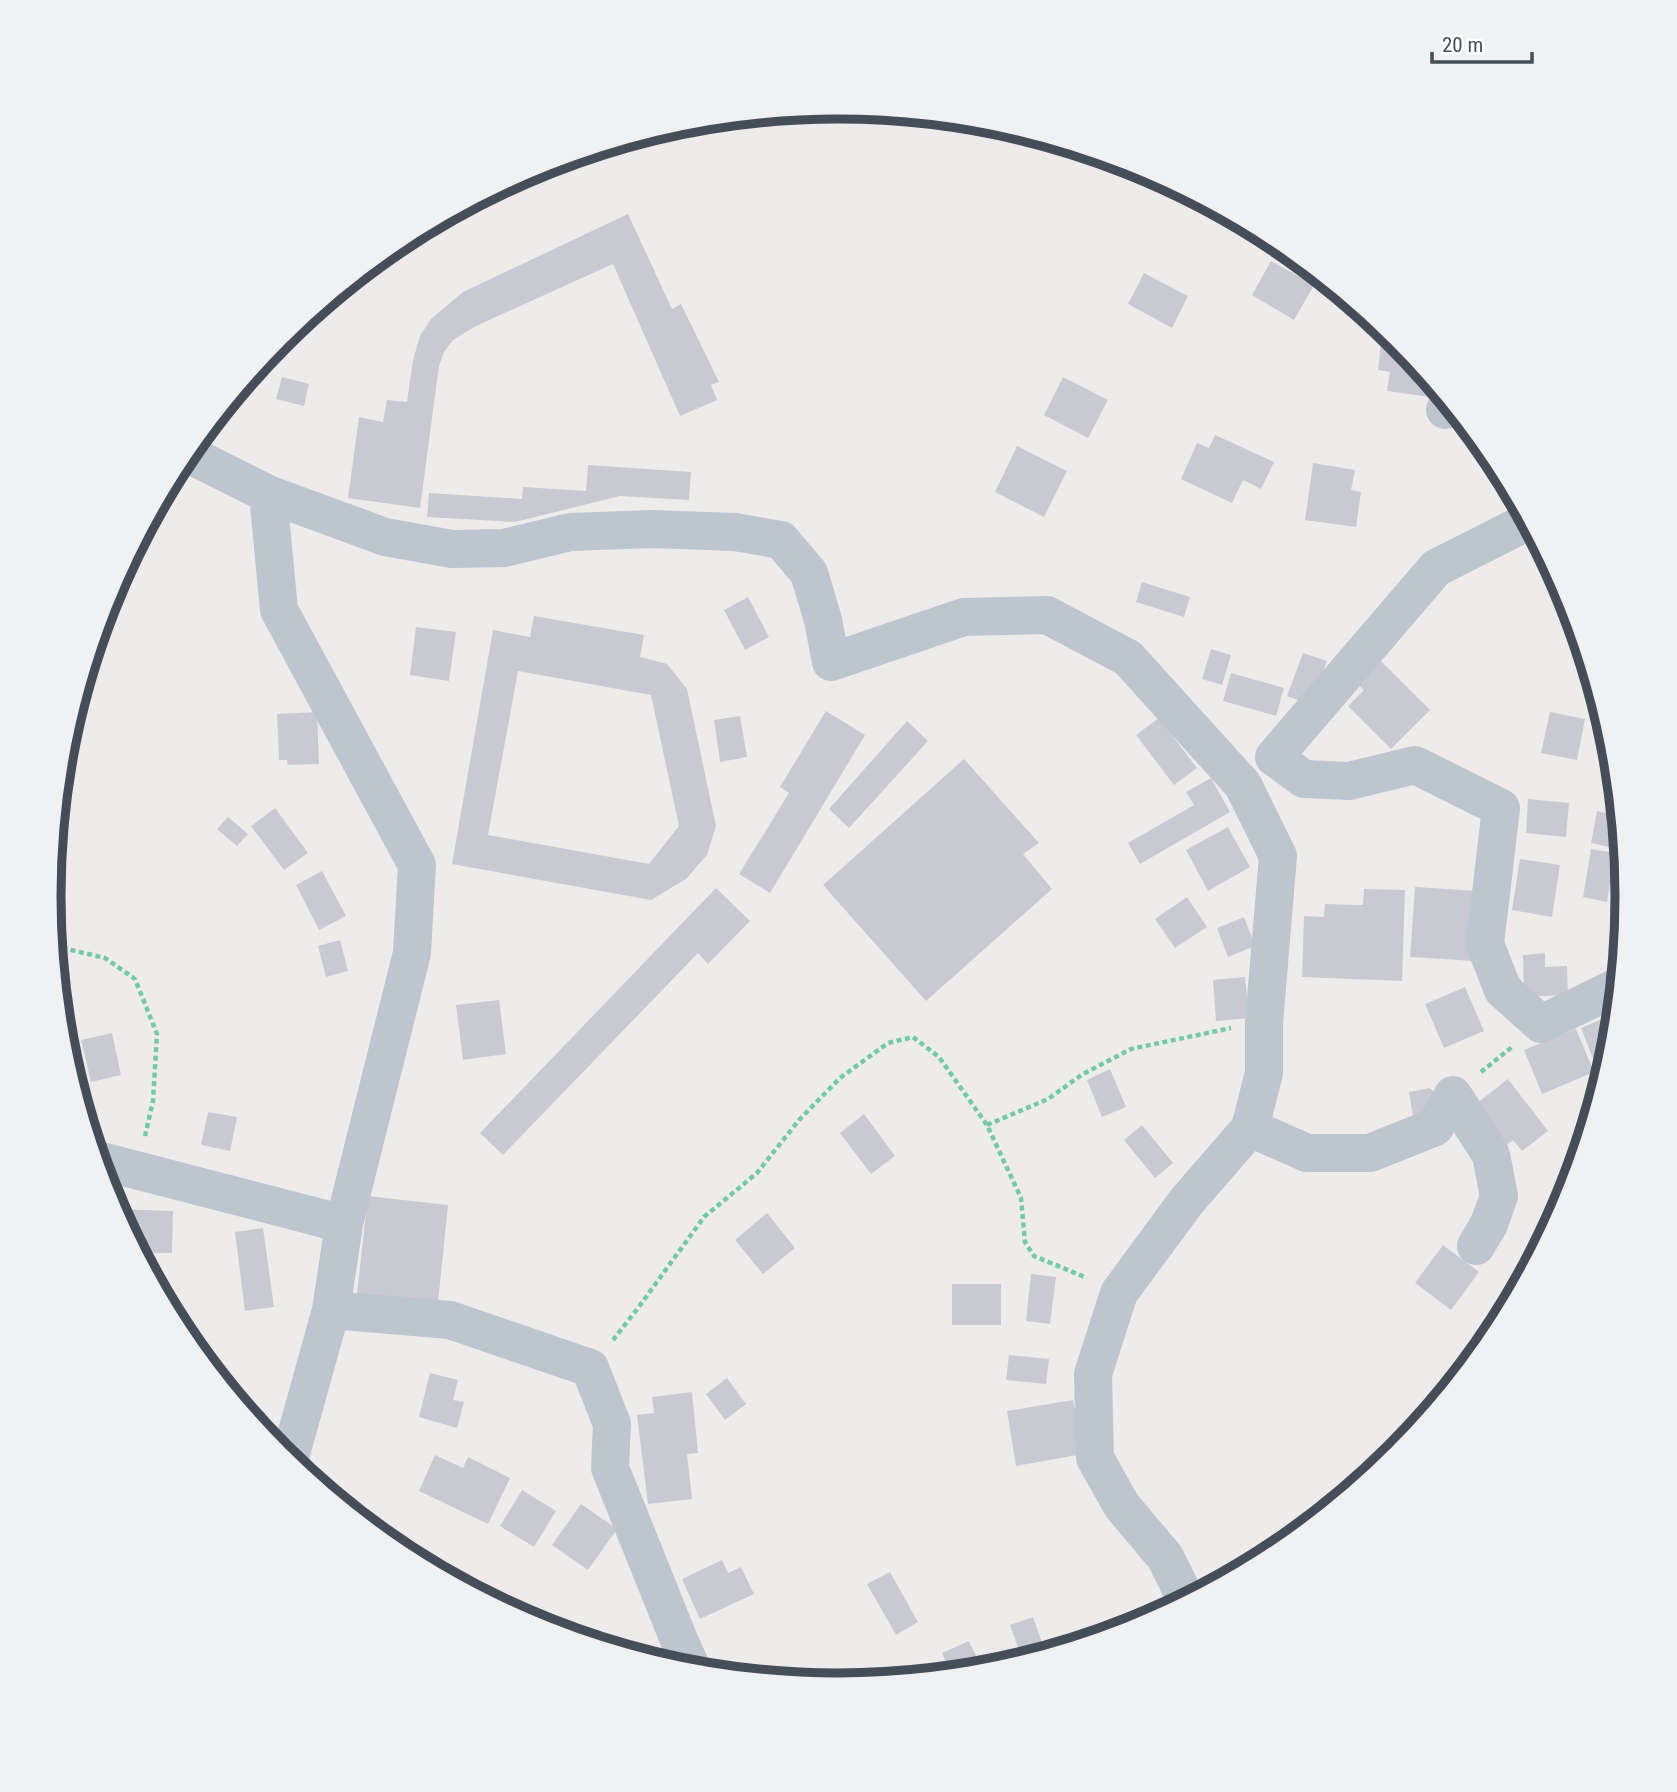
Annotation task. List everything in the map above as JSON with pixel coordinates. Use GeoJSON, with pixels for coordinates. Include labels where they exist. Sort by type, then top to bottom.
{"type":"FeatureCollection","features":[{"type":"Feature","properties":{"kind":"street"},"geometry":{"type":"LineString","coordinates":[[196,458],[268,495],[385,537],[452,549],[504,548],[570,532],[652,529],[735,532],[781,540],[808,573],[823,620],[831,662],[964,617],[1047,615],[1128,658],[1243,785],[1278,856],[1264,1023],[1264,1073],[1250,1128],[1186,1202],[1119,1293],[1093,1374],[1095,1458],[1122,1506],[1165,1557],[1182,1593]]}},
{"type":"Feature","properties":{"kind":"street"},"geometry":{"type":"LineString","coordinates":[[268,495],[279,610],[417,865],[412,953],[344,1224],[331,1310],[292,1449]]}},
{"type":"Feature","properties":{"kind":"street"},"geometry":{"type":"LineString","coordinates":[[1243,785],[1273,758],[1436,568],[1520,523]]}},
{"type":"Feature","properties":{"kind":"street"},"geometry":{"type":"LineString","coordinates":[[1273,758],[1304,779],[1349,781],[1415,765],[1501,808],[1485,944],[1503,990],[1541,1024],[1610,991]]}},
{"type":"Feature","properties":{"kind":"street"},"geometry":{"type":"LineString","coordinates":[[1250,1128],[1307,1153],[1370,1153],[1435,1127],[1453,1095],[1491,1155],[1499,1195],[1489,1224],[1476,1246]]}},
{"type":"Feature","properties":{"kind":"street"},"geometry":{"type":"LineString","coordinates":[[108,1163],[344,1224]]}},
{"type":"Feature","properties":{"kind":"street"},"geometry":{"type":"LineString","coordinates":[[331,1310],[450,1320],[590,1368],[612,1423],[610,1468],[687,1658]]}},
{"type":"Feature","properties":{"kind":"path"},"geometry":{"type":"LineString","coordinates":[[63,948],[105,958],[135,978],[157,1034],[153,1101],[138,1170]]}},
{"type":"Feature","properties":{"kind":"path"},"geometry":{"type":"LineString","coordinates":[[987,1125],[1048,1099],[1083,1074],[1131,1049],[1219,1029],[1264,1023]]}},
{"type":"Feature","properties":{"kind":"path"},"geometry":{"type":"LineString","coordinates":[[1453,1095],[1541,1024]]}},
{"type":"Feature","properties":{"kind":"path"},"geometry":{"type":"LineString","coordinates":[[590,1368],[638,1308],[704,1217],[757,1173],[799,1120],[840,1078],[888,1043],[913,1037],[939,1057],[987,1125],[1021,1198],[1026,1242],[1034,1256],[1071,1269],[1119,1293]]}},
{"type":"Feature","properties":{"kind":"building"},"geometry":{"type":"Polygon","coordinates":[[[628,214],[672,309],[681,304],[719,382],[711,385],[717,400],[680,416],[613,264],[476,326],[453,340],[444,352],[439,366],[420,508],[348,498],[359,417],[383,422],[387,400],[407,402],[413,360],[420,336],[431,319],[463,292],[628,214]]]}},
{"type":"Feature","properties":{"kind":"building"},"geometry":{"type":"Polygon","coordinates":[[[1271,261],[1314,285],[1294,320],[1252,295],[1271,261]]]}},
{"type":"Feature","properties":{"kind":"building"},"geometry":{"type":"Polygon","coordinates":[[[1144,273],[1188,296],[1172,328],[1128,304],[1144,273]]]}},
{"type":"Feature","properties":{"kind":"building"},"geometry":{"type":"Polygon","coordinates":[[[1381,340],[1434,398],[1387,391],[1390,372],[1378,370],[1381,340]]]}},
{"type":"Feature","properties":{"kind":"building"},"geometry":{"type":"Polygon","coordinates":[[[282,377],[309,384],[304,406],[276,399],[282,377]]]}},
{"type":"Feature","properties":{"kind":"building"},"geometry":{"type":"Polygon","coordinates":[[[1063,377],[1108,400],[1088,438],[1044,415],[1063,377]]]}},
{"type":"Feature","properties":{"kind":"building"},"geometry":{"type":"Polygon","coordinates":[[[1215,435],[1274,462],[1261,489],[1243,480],[1232,503],[1181,479],[1197,443],[1209,448],[1215,435]]]}},
{"type":"Feature","properties":{"kind":"building"},"geometry":{"type":"Polygon","coordinates":[[[1017,446],[1067,471],[1044,517],[995,492],[1017,446]]]}},
{"type":"Feature","properties":{"kind":"building"},"geometry":{"type":"Polygon","coordinates":[[[1313,463],[1355,470],[1351,490],[1361,492],[1356,527],[1305,520],[1313,463]]]}},
{"type":"Feature","properties":{"kind":"building"},"geometry":{"type":"Polygon","coordinates":[[[588,465],[691,472],[689,500],[620,496],[515,522],[427,517],[429,493],[522,499],[523,487],[586,491],[588,465]]]}},
{"type":"Feature","properties":{"kind":"building"},"geometry":{"type":"Polygon","coordinates":[[[1142,582],[1190,597],[1184,617],[1136,602],[1142,582]]]}},
{"type":"Feature","properties":{"kind":"building"},"geometry":{"type":"Polygon","coordinates":[[[748,597],[769,637],[745,650],[724,610],[748,597]]]}},
{"type":"Feature","properties":{"kind":"building"},"geometry":{"type":"Polygon","coordinates":[[[534,616],[644,635],[640,657],[667,664],[687,689],[716,826],[707,855],[686,879],[651,900],[452,864],[493,630],[530,637],[534,616]],[[518,671],[488,835],[649,864],[679,826],[651,695],[518,671]]]}},
{"type":"Feature","properties":{"kind":"building"},"geometry":{"type":"Polygon","coordinates":[[[416,627],[456,632],[449,681],[410,675],[416,627]]]}},
{"type":"Feature","properties":{"kind":"building"},"geometry":{"type":"Polygon","coordinates":[[[1211,649],[1231,655],[1222,685],[1202,679],[1211,649]]]}},
{"type":"Feature","properties":{"kind":"building"},"geometry":{"type":"Polygon","coordinates":[[[1303,653],[1327,661],[1311,705],[1287,696],[1303,653]]]}},
{"type":"Feature","properties":{"kind":"building"},"geometry":{"type":"Polygon","coordinates":[[[1374,654],[1430,710],[1391,749],[1348,706],[1364,690],[1351,678],[1374,654]]]}},
{"type":"Feature","properties":{"kind":"building"},"geometry":{"type":"Polygon","coordinates":[[[1231,673],[1284,688],[1276,716],[1223,701],[1231,673]]]}},
{"type":"Feature","properties":{"kind":"building"},"geometry":{"type":"Polygon","coordinates":[[[826,711],[865,735],[770,893],[739,874],[789,793],[780,787],[826,711]]]}},
{"type":"Feature","properties":{"kind":"building"},"geometry":{"type":"Polygon","coordinates":[[[317,712],[319,764],[288,765],[287,760],[279,760],[277,714],[317,712]]]}},
{"type":"Feature","properties":{"kind":"building"},"geometry":{"type":"Polygon","coordinates":[[[1550,712],[1585,719],[1577,760],[1541,753],[1550,712]]]}},
{"type":"Feature","properties":{"kind":"building"},"geometry":{"type":"Polygon","coordinates":[[[740,716],[747,757],[720,762],[714,720],[740,716]]]}},
{"type":"Feature","properties":{"kind":"building"},"geometry":{"type":"Polygon","coordinates":[[[1159,718],[1197,768],[1174,785],[1136,735],[1159,718]]]}},
{"type":"Feature","properties":{"kind":"building"},"geometry":{"type":"Polygon","coordinates":[[[907,721],[928,741],[849,828],[829,809],[907,721]]]}},
{"type":"Feature","properties":{"kind":"building"},"geometry":{"type":"Polygon","coordinates":[[[964,759],[1039,843],[1023,854],[1052,889],[926,1001],[823,885],[964,759]]]}},
{"type":"Feature","properties":{"kind":"building"},"geometry":{"type":"Polygon","coordinates":[[[1211,778],[1230,812],[1140,864],[1128,843],[1194,805],[1186,792],[1211,778]]]}},
{"type":"Feature","properties":{"kind":"building"},"geometry":{"type":"Polygon","coordinates":[[[1528,799],[1569,803],[1566,837],[1526,833],[1528,799]]]}},
{"type":"Feature","properties":{"kind":"building"},"geometry":{"type":"Polygon","coordinates":[[[275,808],[308,853],[284,870],[251,826],[275,808]]]}},
{"type":"Feature","properties":{"kind":"building"},"geometry":{"type":"Polygon","coordinates":[[[1597,811],[1611,814],[1614,848],[1591,843],[1597,811]]]}},
{"type":"Feature","properties":{"kind":"building"},"geometry":{"type":"Polygon","coordinates":[[[228,817],[248,834],[237,846],[217,829],[228,817]]]}},
{"type":"Feature","properties":{"kind":"building"},"geometry":{"type":"Polygon","coordinates":[[[1228,827],[1250,867],[1208,891],[1186,850],[1228,827]]]}},
{"type":"Feature","properties":{"kind":"building"},"geometry":{"type":"Polygon","coordinates":[[[1591,849],[1614,853],[1607,902],[1583,897],[1591,849]]]}},
{"type":"Feature","properties":{"kind":"building"},"geometry":{"type":"Polygon","coordinates":[[[1520,859],[1560,865],[1552,917],[1512,910],[1520,859]]]}},
{"type":"Feature","properties":{"kind":"building"},"geometry":{"type":"Polygon","coordinates":[[[322,871],[346,916],[319,930],[296,885],[322,871]]]}},
{"type":"Feature","properties":{"kind":"building"},"geometry":{"type":"Polygon","coordinates":[[[1415,887],[1479,891],[1474,961],[1410,957],[1415,887]]]}},
{"type":"Feature","properties":{"kind":"building"},"geometry":{"type":"Polygon","coordinates":[[[716,888],[750,921],[708,964],[698,953],[503,1155],[480,1133],[716,888]]]}},
{"type":"Feature","properties":{"kind":"building"},"geometry":{"type":"Polygon","coordinates":[[[1364,889],[1405,890],[1402,981],[1302,977],[1304,916],[1324,917],[1325,904],[1363,905],[1364,889]]]}},
{"type":"Feature","properties":{"kind":"building"},"geometry":{"type":"Polygon","coordinates":[[[1187,897],[1207,927],[1175,948],[1155,919],[1187,897]]]}},
{"type":"Feature","properties":{"kind":"building"},"geometry":{"type":"Polygon","coordinates":[[[1244,917],[1255,946],[1228,957],[1217,928],[1244,917]]]}},
{"type":"Feature","properties":{"kind":"building"},"geometry":{"type":"Polygon","coordinates":[[[340,940],[348,971],[326,977],[318,946],[340,940]]]}},
{"type":"Feature","properties":{"kind":"building"},"geometry":{"type":"Polygon","coordinates":[[[1545,953],[1545,967],[1567,966],[1568,995],[1524,997],[1523,955],[1545,953]]]}},
{"type":"Feature","properties":{"kind":"building"},"geometry":{"type":"Polygon","coordinates":[[[1245,977],[1249,1018],[1216,1021],[1213,980],[1245,977]]]}},
{"type":"Feature","properties":{"kind":"building"},"geometry":{"type":"Polygon","coordinates":[[[1465,987],[1484,1031],[1444,1048],[1425,1004],[1465,987]]]}},
{"type":"Feature","properties":{"kind":"building"},"geometry":{"type":"Polygon","coordinates":[[[499,1000],[506,1054],[463,1060],[456,1005],[499,1000]]]}},
{"type":"Feature","properties":{"kind":"building"},"geometry":{"type":"Polygon","coordinates":[[[1606,1017],[1596,1067],[1581,1028],[1606,1017]]]}},
{"type":"Feature","properties":{"kind":"building"},"geometry":{"type":"Polygon","coordinates":[[[1576,1029],[1594,1072],[1542,1094],[1524,1050],[1576,1029]]]}},
{"type":"Feature","properties":{"kind":"building"},"geometry":{"type":"Polygon","coordinates":[[[112,1033],[121,1075],[91,1082],[81,1040],[112,1033]]]}},
{"type":"Feature","properties":{"kind":"building"},"geometry":{"type":"Polygon","coordinates":[[[1110,1069],[1126,1107],[1102,1117],[1087,1080],[1110,1069]]]}},
{"type":"Feature","properties":{"kind":"building"},"geometry":{"type":"Polygon","coordinates":[[[1508,1079],[1548,1131],[1522,1151],[1513,1140],[1503,1148],[1472,1107],[1508,1079]]]}},
{"type":"Feature","properties":{"kind":"building"},"geometry":{"type":"Polygon","coordinates":[[[1430,1088],[1441,1100],[1434,1119],[1413,1116],[1409,1092],[1430,1088]]]}},
{"type":"Feature","properties":{"kind":"building"},"geometry":{"type":"Polygon","coordinates":[[[208,1112],[237,1117],[230,1151],[201,1145],[208,1112]]]}},
{"type":"Feature","properties":{"kind":"building"},"geometry":{"type":"Polygon","coordinates":[[[864,1114],[895,1156],[871,1174],[840,1133],[864,1114]]]}},
{"type":"Feature","properties":{"kind":"building"},"geometry":{"type":"Polygon","coordinates":[[[1142,1125],[1173,1163],[1155,1178],[1124,1140],[1142,1125]]]}},
{"type":"Feature","properties":{"kind":"building"},"geometry":{"type":"Polygon","coordinates":[[[368,1196],[448,1205],[438,1303],[357,1294],[368,1196]]]}},
{"type":"Feature","properties":{"kind":"building"},"geometry":{"type":"Polygon","coordinates":[[[127,1209],[173,1211],[172,1253],[153,1253],[153,1262],[127,1209]]]}},
{"type":"Feature","properties":{"kind":"building"},"geometry":{"type":"Polygon","coordinates":[[[767,1213],[795,1248],[763,1274],[735,1240],[767,1213]]]}},
{"type":"Feature","properties":{"kind":"building"},"geometry":{"type":"Polygon","coordinates":[[[263,1228],[274,1307],[245,1311],[235,1232],[263,1228]]]}},
{"type":"Feature","properties":{"kind":"building"},"geometry":{"type":"Polygon","coordinates":[[[1443,1245],[1479,1272],[1451,1310],[1415,1283],[1443,1245]]]}},
{"type":"Feature","properties":{"kind":"building"},"geometry":{"type":"Polygon","coordinates":[[[1031,1274],[1056,1277],[1050,1324],[1026,1321],[1031,1274]]]}},
{"type":"Feature","properties":{"kind":"building"},"geometry":{"type":"Polygon","coordinates":[[[952,1284],[1001,1284],[1001,1325],[952,1325],[952,1284]]]}},
{"type":"Feature","properties":{"kind":"building"},"geometry":{"type":"Polygon","coordinates":[[[1009,1355],[1049,1359],[1046,1384],[1006,1380],[1009,1355]]]}},
{"type":"Feature","properties":{"kind":"building"},"geometry":{"type":"Polygon","coordinates":[[[430,1373],[458,1380],[453,1400],[464,1402],[457,1428],[419,1417],[430,1373]]]}},
{"type":"Feature","properties":{"kind":"building"},"geometry":{"type":"Polygon","coordinates":[[[727,1378],[746,1404],[725,1420],[706,1394],[727,1378]]]}},
{"type":"Feature","properties":{"kind":"building"},"geometry":{"type":"Polygon","coordinates":[[[692,1392],[698,1453],[687,1454],[692,1499],[648,1504],[637,1415],[654,1413],[652,1397],[692,1392]]]}},
{"type":"Feature","properties":{"kind":"building"},"geometry":{"type":"Polygon","coordinates":[[[1073,1400],[1083,1454],[1016,1466],[1007,1411],[1073,1400]]]}},
{"type":"Feature","properties":{"kind":"building"},"geometry":{"type":"Polygon","coordinates":[[[435,1455],[463,1468],[468,1457],[510,1478],[488,1524],[419,1491],[435,1455]]]}},
{"type":"Feature","properties":{"kind":"building"},"geometry":{"type":"Polygon","coordinates":[[[522,1490],[556,1511],[534,1547],[500,1526],[522,1490]]]}},
{"type":"Feature","properties":{"kind":"building"},"geometry":{"type":"Polygon","coordinates":[[[581,1504],[617,1529],[588,1570],[552,1545],[581,1504]]]}},
{"type":"Feature","properties":{"kind":"building"},"geometry":{"type":"Polygon","coordinates":[[[722,1560],[728,1573],[741,1567],[754,1594],[700,1619],[682,1579],[722,1560]]]}},
{"type":"Feature","properties":{"kind":"building"},"geometry":{"type":"Polygon","coordinates":[[[890,1572],[918,1622],[896,1635],[867,1584],[890,1572]]]}},
{"type":"Feature","properties":{"kind":"building"},"geometry":{"type":"Polygon","coordinates":[[[1033,1617],[1043,1646],[1020,1651],[1010,1625],[1033,1617]]]}},
{"type":"Feature","properties":{"kind":"building"},"geometry":{"type":"Polygon","coordinates":[[[969,1641],[978,1660],[947,1666],[942,1653],[969,1641]]]}}]}
